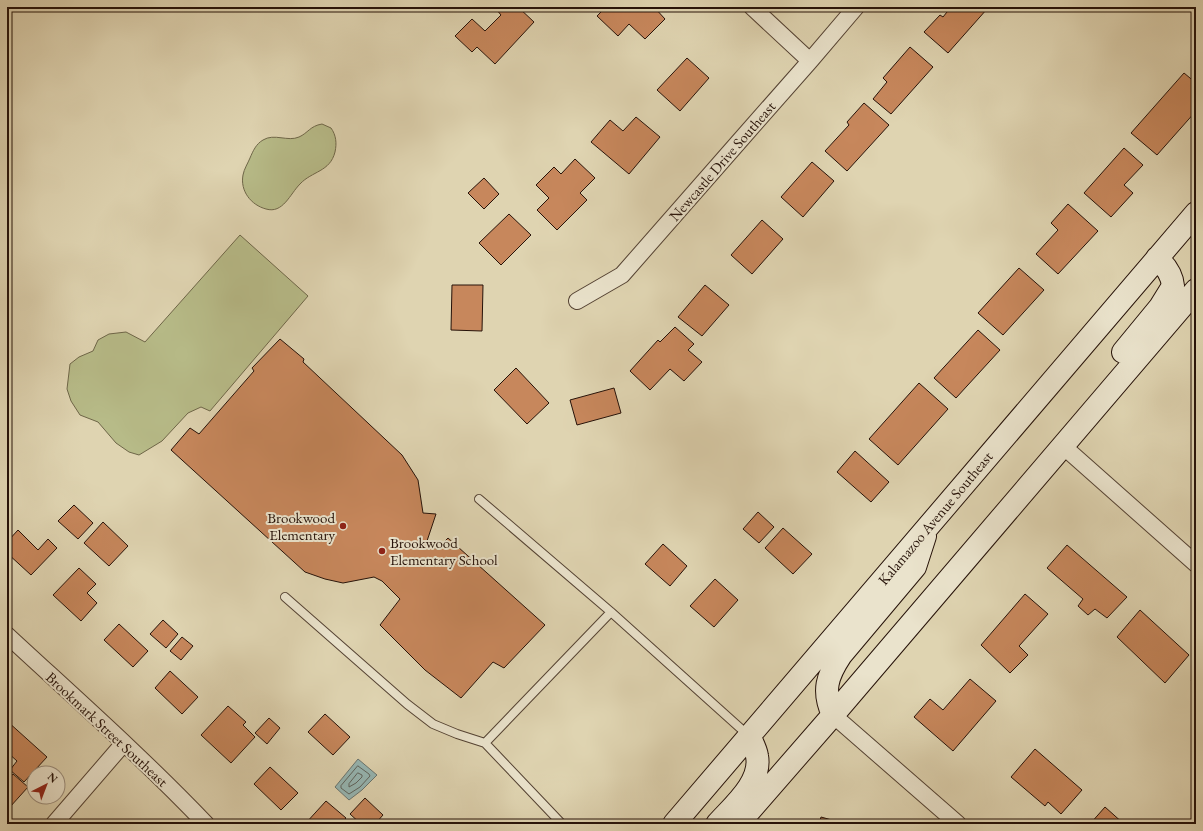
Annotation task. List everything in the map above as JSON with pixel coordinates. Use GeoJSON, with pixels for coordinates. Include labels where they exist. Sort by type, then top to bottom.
{"type":"FeatureCollection","features":[{"type":"Feature","properties":{"kind":"main road","name":"Kalamazoo Avenue Southeast"},"geometry":{"type":"LineString","coordinates":[[674,824],[1196,213]]}},
{"type":"Feature","properties":{"kind":"main road"},"geometry":{"type":"LineString","coordinates":[[1079,427],[1109,370],[1160,307],[1174,286],[1172,278],[1164,264],[1157,258]]}},
{"type":"Feature","properties":{"kind":"main road"},"geometry":{"type":"LineString","coordinates":[[738,824],[1196,290]]}},
{"type":"Feature","properties":{"kind":"main road"},"geometry":{"type":"LineString","coordinates":[[833,715],[828,705],[827,689],[828,678],[834,666],[841,655],[915,567],[927,527]]}},
{"type":"Feature","properties":{"kind":"main road"},"geometry":{"type":"LineString","coordinates":[[717,824],[750,787],[756,776],[758,757],[749,736]]}},
{"type":"Feature","properties":{"kind":"street"},"geometry":{"type":"LineString","coordinates":[[752,7],[810,61]]}},
{"type":"Feature","properties":{"kind":"street","name":"Newcastle Drive Southeast"},"geometry":{"type":"LineString","coordinates":[[578,301],[622,275],[856,7]]}},
{"type":"Feature","properties":{"kind":"street"},"geometry":{"type":"LineString","coordinates":[[1063,446],[1196,564]]}},
{"type":"Feature","properties":{"kind":"street","name":"Brookmark Street Southeast"},"geometry":{"type":"LineString","coordinates":[[7,635],[124,743],[206,824]]}},
{"type":"Feature","properties":{"kind":"street"},"geometry":{"type":"LineString","coordinates":[[833,715],[958,824]]}},
{"type":"Feature","properties":{"kind":"street"},"geometry":{"type":"LineString","coordinates":[[54,824],[124,743]]}},
{"type":"Feature","properties":{"kind":"lane"},"geometry":{"type":"LineString","coordinates":[[479,499],[611,612],[749,736]]}},
{"type":"Feature","properties":{"kind":"lane"},"geometry":{"type":"LineString","coordinates":[[285,597],[433,724],[485,743],[562,824]]}},
{"type":"Feature","properties":{"kind":"lane"},"geometry":{"type":"LineString","coordinates":[[485,743],[611,612]]}},
{"type":"Feature","properties":{"kind":"green space"},"geometry":{"type":"Polygon","coordinates":[[[322,124],[331,128],[336,139],[335,152],[333,159],[329,164],[300,184],[286,202],[277,209],[266,209],[251,201],[243,186],[243,175],[252,153],[258,144],[267,138],[272,137],[290,139],[299,137],[315,126],[322,124]]]}},
{"type":"Feature","properties":{"kind":"green space"},"geometry":{"type":"Polygon","coordinates":[[[240,235],[308,296],[210,411],[201,407],[188,413],[162,441],[139,455],[129,452],[116,443],[98,422],[80,415],[71,401],[67,389],[70,364],[79,357],[93,351],[98,340],[109,334],[126,332],[145,342],[240,235]]]}},
{"type":"Feature","properties":{"kind":"water"},"geometry":{"type":"Polygon","coordinates":[[[358,759],[377,775],[349,800],[335,787],[358,759]]]}},
{"type":"Feature","properties":{"kind":"building"},"geometry":{"type":"Polygon","coordinates":[[[498,7],[518,7],[534,22],[495,64],[477,47],[472,52],[455,36],[472,19],[485,31],[501,15],[496,9],[498,7]]]}},
{"type":"Feature","properties":{"kind":"building"},"geometry":{"type":"Polygon","coordinates":[[[606,7],[654,7],[665,19],[645,39],[629,24],[618,36],[597,16],[606,7]]]}},
{"type":"Feature","properties":{"kind":"building"},"geometry":{"type":"Polygon","coordinates":[[[951,7],[985,7],[987,9],[948,53],[924,32],[940,15],[943,17],[951,7]]]}},
{"type":"Feature","properties":{"kind":"building"},"geometry":{"type":"Polygon","coordinates":[[[910,47],[933,67],[891,114],[873,99],[887,82],[883,78],[910,47]]]}},
{"type":"Feature","properties":{"kind":"building"},"geometry":{"type":"Polygon","coordinates":[[[687,58],[709,78],[680,111],[657,90],[687,58]]]}},
{"type":"Feature","properties":{"kind":"building"},"geometry":{"type":"Polygon","coordinates":[[[1184,73],[1196,83],[1196,111],[1157,155],[1131,133],[1184,73]]]}},
{"type":"Feature","properties":{"kind":"building"},"geometry":{"type":"Polygon","coordinates":[[[864,103],[889,125],[847,171],[825,151],[849,125],[847,122],[864,103]]]}},
{"type":"Feature","properties":{"kind":"building"},"geometry":{"type":"Polygon","coordinates":[[[636,117],[660,137],[629,174],[591,142],[610,120],[623,131],[636,117]]]}},
{"type":"Feature","properties":{"kind":"building"},"geometry":{"type":"Polygon","coordinates":[[[1124,148],[1143,165],[1124,185],[1133,193],[1111,217],[1084,193],[1124,148]]]}},
{"type":"Feature","properties":{"kind":"building"},"geometry":{"type":"Polygon","coordinates":[[[575,159],[595,178],[580,193],[587,200],[557,230],[537,210],[549,198],[536,185],[554,167],[561,174],[575,159]]]}},
{"type":"Feature","properties":{"kind":"building"},"geometry":{"type":"Polygon","coordinates":[[[812,162],[834,181],[803,217],[781,197],[812,162]]]}},
{"type":"Feature","properties":{"kind":"building"},"geometry":{"type":"Polygon","coordinates":[[[484,178],[499,194],[484,209],[468,193],[484,178]]]}},
{"type":"Feature","properties":{"kind":"building"},"geometry":{"type":"Polygon","coordinates":[[[1068,204],[1098,231],[1058,274],[1036,254],[1058,230],[1051,223],[1068,204]]]}},
{"type":"Feature","properties":{"kind":"building"},"geometry":{"type":"Polygon","coordinates":[[[509,214],[531,235],[501,265],[479,243],[509,214]]]}},
{"type":"Feature","properties":{"kind":"building"},"geometry":{"type":"Polygon","coordinates":[[[762,220],[783,239],[752,274],[731,255],[762,220]]]}},
{"type":"Feature","properties":{"kind":"building"},"geometry":{"type":"Polygon","coordinates":[[[1019,268],[1044,290],[1003,335],[978,313],[1019,268]]]}},
{"type":"Feature","properties":{"kind":"building"},"geometry":{"type":"Polygon","coordinates":[[[452,285],[483,285],[482,331],[451,330],[452,285]]]}},
{"type":"Feature","properties":{"kind":"building"},"geometry":{"type":"Polygon","coordinates":[[[705,285],[729,305],[702,336],[678,317],[705,285]]]}},
{"type":"Feature","properties":{"kind":"building"},"geometry":{"type":"Polygon","coordinates":[[[675,327],[694,344],[688,350],[702,362],[684,381],[670,369],[650,390],[630,371],[658,340],[660,342],[675,327]]]}},
{"type":"Feature","properties":{"kind":"building"},"geometry":{"type":"Polygon","coordinates":[[[978,330],[1000,350],[956,398],[934,378],[978,330]]]}},
{"type":"Feature","properties":{"kind":"building","name":"Brookwood Elementary"},"geometry":{"type":"Polygon","coordinates":[[[280,339],[304,359],[303,362],[402,455],[418,480],[423,513],[436,514],[426,544],[437,549],[448,538],[545,625],[504,668],[493,662],[461,698],[425,670],[380,625],[400,599],[382,581],[374,577],[343,583],[305,572],[171,450],[190,428],[199,434],[254,371],[252,368],[280,339]]]}},
{"type":"Feature","properties":{"kind":"building"},"geometry":{"type":"Polygon","coordinates":[[[516,368],[549,403],[527,424],[494,390],[516,368]]]}},
{"type":"Feature","properties":{"kind":"building"},"geometry":{"type":"Polygon","coordinates":[[[919,383],[948,409],[898,465],[869,439],[919,383]]]}},
{"type":"Feature","properties":{"kind":"building"},"geometry":{"type":"Polygon","coordinates":[[[614,388],[621,413],[577,425],[570,400],[614,388]]]}},
{"type":"Feature","properties":{"kind":"building"},"geometry":{"type":"Polygon","coordinates":[[[855,451],[889,482],[871,502],[837,472],[855,451]]]}},
{"type":"Feature","properties":{"kind":"building"},"geometry":{"type":"Polygon","coordinates":[[[74,505],[93,523],[78,539],[58,521],[74,505]]]}},
{"type":"Feature","properties":{"kind":"building"},"geometry":{"type":"Polygon","coordinates":[[[758,512],[774,527],[759,543],[743,529],[758,512]]]}},
{"type":"Feature","properties":{"kind":"building"},"geometry":{"type":"Polygon","coordinates":[[[103,522],[128,546],[109,566],[84,543],[103,522]]]}},
{"type":"Feature","properties":{"kind":"building"},"geometry":{"type":"Polygon","coordinates":[[[783,528],[812,554],[793,574],[765,548],[783,528]]]}},
{"type":"Feature","properties":{"kind":"building"},"geometry":{"type":"Polygon","coordinates":[[[18,530],[38,550],[48,539],[57,548],[31,575],[7,553],[7,542],[18,530]]]}},
{"type":"Feature","properties":{"kind":"building"},"geometry":{"type":"Polygon","coordinates":[[[663,544],[687,566],[670,586],[645,564],[663,544]]]}},
{"type":"Feature","properties":{"kind":"building"},"geometry":{"type":"Polygon","coordinates":[[[1067,545],[1127,597],[1107,618],[1095,609],[1088,615],[1078,606],[1083,599],[1047,568],[1067,545]]]}},
{"type":"Feature","properties":{"kind":"building"},"geometry":{"type":"Polygon","coordinates":[[[79,568],[96,584],[87,593],[97,603],[81,621],[53,595],[79,568]]]}},
{"type":"Feature","properties":{"kind":"building"},"geometry":{"type":"Polygon","coordinates":[[[715,579],[738,600],[714,627],[690,606],[715,579]]]}},
{"type":"Feature","properties":{"kind":"building"},"geometry":{"type":"Polygon","coordinates":[[[1025,594],[1048,614],[1019,646],[1028,655],[1010,673],[981,645],[1025,594]]]}},
{"type":"Feature","properties":{"kind":"building"},"geometry":{"type":"Polygon","coordinates":[[[1140,610],[1189,655],[1165,683],[1117,637],[1140,610]]]}},
{"type":"Feature","properties":{"kind":"building"},"geometry":{"type":"Polygon","coordinates":[[[163,620],[178,634],[166,648],[150,634],[163,620]]]}},
{"type":"Feature","properties":{"kind":"building"},"geometry":{"type":"Polygon","coordinates":[[[119,624],[148,651],[133,667],[104,640],[119,624]]]}},
{"type":"Feature","properties":{"kind":"building"},"geometry":{"type":"Polygon","coordinates":[[[182,637],[193,646],[181,660],[170,651],[182,637]]]}},
{"type":"Feature","properties":{"kind":"building"},"geometry":{"type":"Polygon","coordinates":[[[170,671],[198,697],[182,714],[155,688],[170,671]]]}},
{"type":"Feature","properties":{"kind":"building"},"geometry":{"type":"Polygon","coordinates":[[[1196,675],[1196,686],[1191,681],[1196,675]]]}},
{"type":"Feature","properties":{"kind":"building"},"geometry":{"type":"Polygon","coordinates":[[[970,679],[996,701],[953,751],[914,717],[930,699],[943,710],[970,679]]]}},
{"type":"Feature","properties":{"kind":"building"},"geometry":{"type":"Polygon","coordinates":[[[228,706],[246,722],[243,725],[255,737],[231,763],[201,735],[228,706]]]}},
{"type":"Feature","properties":{"kind":"building"},"geometry":{"type":"Polygon","coordinates":[[[325,714],[350,737],[333,755],[308,732],[325,714]]]}},
{"type":"Feature","properties":{"kind":"building"},"geometry":{"type":"Polygon","coordinates":[[[269,718],[280,728],[267,744],[255,733],[269,718]]]}},
{"type":"Feature","properties":{"kind":"building"},"geometry":{"type":"Polygon","coordinates":[[[7,721],[47,757],[40,765],[26,765],[26,780],[24,782],[10,770],[17,761],[7,752],[7,721]]]}},
{"type":"Feature","properties":{"kind":"building"},"geometry":{"type":"Polygon","coordinates":[[[1035,749],[1082,790],[1061,814],[1048,802],[1045,806],[1011,777],[1035,749]]]}},
{"type":"Feature","properties":{"kind":"building"},"geometry":{"type":"Polygon","coordinates":[[[270,767],[298,793],[281,810],[254,784],[270,767]]]}},
{"type":"Feature","properties":{"kind":"building"},"geometry":{"type":"Polygon","coordinates":[[[13,774],[26,785],[26,789],[10,807],[7,805],[7,781],[13,774]]]}},
{"type":"Feature","properties":{"kind":"building"},"geometry":{"type":"Polygon","coordinates":[[[365,798],[383,815],[375,824],[361,824],[350,814],[365,798]]]}},
{"type":"Feature","properties":{"kind":"building"},"geometry":{"type":"Polygon","coordinates":[[[326,801],[346,818],[341,824],[305,824],[326,801]]]}},
{"type":"Feature","properties":{"kind":"building"},"geometry":{"type":"Polygon","coordinates":[[[1105,807],[1124,824],[1090,824],[1105,807]]]}},
{"type":"Feature","properties":{"kind":"building"},"geometry":{"type":"Polygon","coordinates":[[[821,817],[846,824],[819,824],[821,817]]]}},
{"type":"Feature","properties":{"kind":"place","name":"Brookwood Elementary"},"geometry":{"type":"Point","coordinates":[343,526]}},
{"type":"Feature","properties":{"kind":"place","name":"Brookwood Elementary School"},"geometry":{"type":"Point","coordinates":[382,551]}}]}
